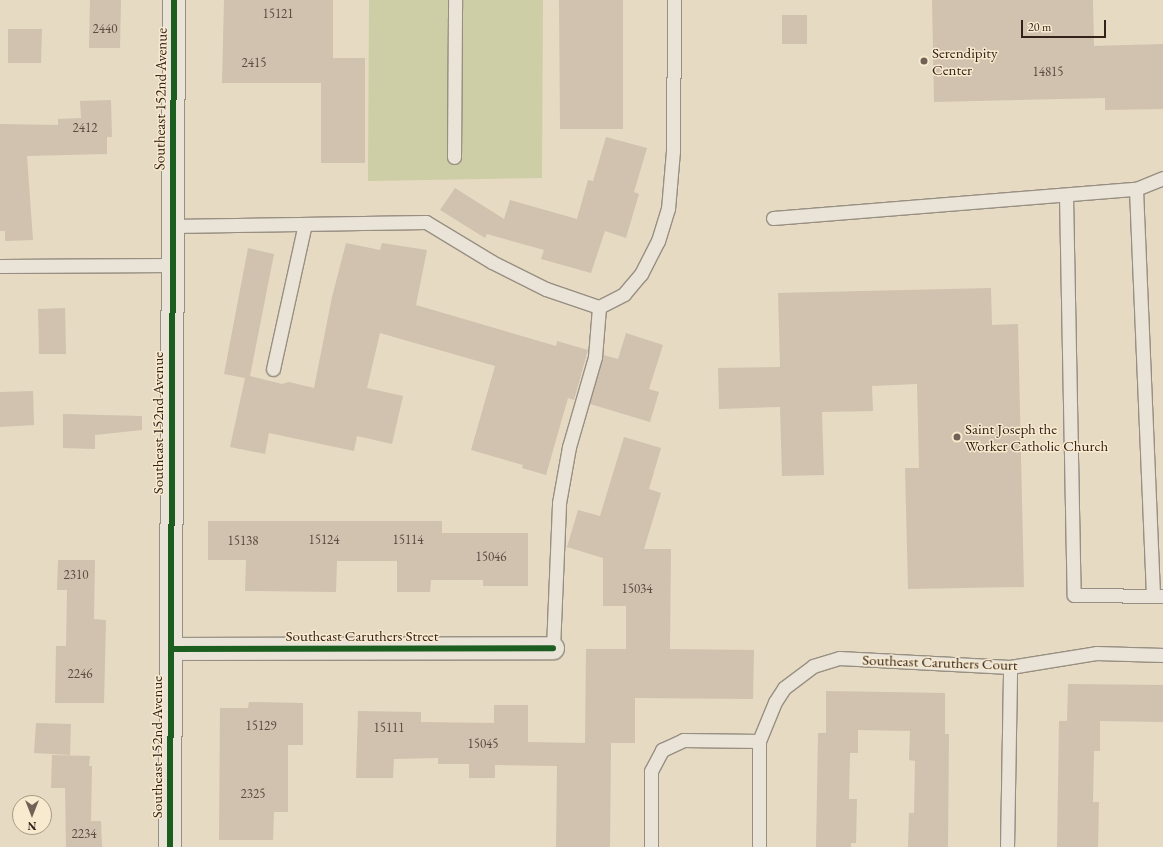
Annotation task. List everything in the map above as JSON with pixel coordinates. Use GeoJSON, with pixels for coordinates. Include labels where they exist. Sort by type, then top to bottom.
{"type":"FeatureCollection","features":[{"type":"Feature","properties":{"kind":"street","name":"Southeast 152nd Avenue"},"geometry":{"type":"LineString","coordinates":[[170,847],[171,264],[174,0]]}},
{"type":"Feature","properties":{"kind":"street","name":"Southeast Caruthers Street"},"geometry":{"type":"LineString","coordinates":[[170,649],[553,648]]}},
{"type":"Feature","properties":{"kind":"lane"},"geometry":{"type":"LineString","coordinates":[[454,0],[454,157]]}},
{"type":"Feature","properties":{"kind":"lane"},"geometry":{"type":"LineString","coordinates":[[172,226],[426,222],[492,262],[546,289],[599,308],[624,294],[641,274],[658,241],[668,209],[673,158],[674,0]]}},
{"type":"Feature","properties":{"kind":"lane"},"geometry":{"type":"LineString","coordinates":[[773,218],[1136,189],[1163,178]]}},
{"type":"Feature","properties":{"kind":"lane"},"geometry":{"type":"LineString","coordinates":[[1066,195],[1074,596],[1158,596],[1136,189]]}},
{"type":"Feature","properties":{"kind":"lane"},"geometry":{"type":"LineString","coordinates":[[273,369],[305,224]]}},
{"type":"Feature","properties":{"kind":"lane"},"geometry":{"type":"LineString","coordinates":[[0,266],[171,264]]}},
{"type":"Feature","properties":{"kind":"lane"},"geometry":{"type":"LineString","coordinates":[[553,648],[559,503],[569,447],[595,357],[599,308]]}},
{"type":"Feature","properties":{"kind":"lane","name":"Southeast Caruthers Court"},"geometry":{"type":"LineString","coordinates":[[759,741],[775,702],[784,688],[813,666],[824,661],[839,658],[1010,667],[1096,653],[1163,655]]}},
{"type":"Feature","properties":{"kind":"lane"},"geometry":{"type":"LineString","coordinates":[[1007,847],[1010,667]]}},
{"type":"Feature","properties":{"kind":"lane"},"geometry":{"type":"LineString","coordinates":[[651,847],[651,771],[662,750],[683,740],[759,741],[759,847]]}},
{"type":"Feature","properties":{"kind":"green space"},"geometry":{"type":"Polygon","coordinates":[[[369,0],[543,0],[542,178],[368,181],[369,0]]]}},
{"type":"Feature","properties":{"kind":"building"},"geometry":{"type":"Polygon","coordinates":[[[90,0],[121,0],[120,48],[89,48],[90,0]]]}},
{"type":"Feature","properties":{"kind":"building"},"geometry":{"type":"Polygon","coordinates":[[[224,0],[333,0],[333,58],[365,58],[365,163],[321,163],[321,83],[222,83],[224,0]]]}},
{"type":"Feature","properties":{"kind":"building"},"geometry":{"type":"Polygon","coordinates":[[[559,0],[623,0],[623,129],[560,129],[559,0]]]}},
{"type":"Feature","properties":{"kind":"building"},"geometry":{"type":"Polygon","coordinates":[[[932,0],[1093,0],[1094,46],[1163,44],[1163,109],[1105,110],[1105,98],[934,102],[932,0]]]}},
{"type":"Feature","properties":{"kind":"building"},"geometry":{"type":"Polygon","coordinates":[[[782,15],[807,15],[807,44],[782,44],[782,15]]]}},
{"type":"Feature","properties":{"kind":"building"},"geometry":{"type":"Polygon","coordinates":[[[8,29],[42,29],[41,63],[8,63],[8,29]]]}},
{"type":"Feature","properties":{"kind":"building"},"geometry":{"type":"Polygon","coordinates":[[[111,100],[112,137],[107,137],[107,154],[27,156],[33,240],[5,241],[5,231],[0,231],[0,124],[58,125],[58,119],[81,118],[80,101],[111,100]]]}},
{"type":"Feature","properties":{"kind":"building"},"geometry":{"type":"Polygon","coordinates":[[[606,137],[647,148],[634,192],[639,194],[626,238],[605,231],[591,273],[541,259],[544,250],[487,234],[485,238],[440,210],[455,188],[504,219],[510,200],[577,219],[588,180],[593,181],[606,137]]]}},
{"type":"Feature","properties":{"kind":"building"},"geometry":{"type":"Polygon","coordinates":[[[346,243],[380,250],[382,243],[427,250],[416,305],[556,346],[557,341],[588,350],[574,400],[568,398],[546,475],[522,468],[523,465],[471,450],[495,366],[380,333],[367,388],[403,396],[392,444],[357,436],[354,451],[269,433],[265,454],[230,447],[245,378],[224,374],[248,248],[274,254],[250,376],[282,384],[289,382],[314,388],[332,297],[346,243]]]}},
{"type":"Feature","properties":{"kind":"building","name":"Saint Joseph the Worker Catholic Church"},"geometry":{"type":"Polygon","coordinates":[[[991,288],[992,325],[1018,324],[1024,587],[908,589],[905,468],[919,468],[917,384],[872,386],[873,411],[822,412],[824,475],[782,476],[780,407],[719,409],[718,368],[780,367],[778,293],[991,288]]]}},
{"type":"Feature","properties":{"kind":"building"},"geometry":{"type":"Polygon","coordinates":[[[65,308],[66,354],[39,354],[38,309],[65,308]]]}},
{"type":"Feature","properties":{"kind":"building"},"geometry":{"type":"Polygon","coordinates":[[[626,333],[663,345],[649,389],[659,392],[650,422],[590,404],[603,355],[618,359],[626,333]]]}},
{"type":"Feature","properties":{"kind":"building"},"geometry":{"type":"Polygon","coordinates":[[[33,391],[34,425],[0,427],[0,392],[33,391]]]}},
{"type":"Feature","properties":{"kind":"building"},"geometry":{"type":"Polygon","coordinates":[[[63,414],[142,416],[142,430],[95,435],[95,449],[63,448],[63,414]]]}},
{"type":"Feature","properties":{"kind":"building"},"geometry":{"type":"Polygon","coordinates":[[[624,437],[661,448],[649,489],[661,493],[644,549],[671,549],[670,649],[754,650],[753,699],[635,698],[635,743],[611,743],[610,847],[556,847],[557,766],[495,765],[495,778],[469,778],[469,764],[438,764],[438,758],[394,759],[393,778],[356,778],[358,711],[421,712],[421,722],[494,723],[494,705],[528,705],[528,742],[585,743],[586,649],[626,649],[626,606],[603,606],[603,558],[567,547],[578,510],[600,516],[624,437]]]}},
{"type":"Feature","properties":{"kind":"building"},"geometry":{"type":"Polygon","coordinates":[[[208,521],[442,521],[442,533],[528,533],[528,586],[483,586],[483,580],[431,580],[430,592],[397,592],[397,561],[337,561],[336,592],[245,591],[246,560],[208,560],[208,521]]]}},
{"type":"Feature","properties":{"kind":"building"},"geometry":{"type":"Polygon","coordinates":[[[58,560],[95,560],[94,619],[106,620],[104,703],[55,703],[56,646],[66,646],[67,590],[57,590],[58,560]]]}},
{"type":"Feature","properties":{"kind":"building"},"geometry":{"type":"Polygon","coordinates":[[[1068,684],[1163,685],[1163,722],[1100,721],[1100,751],[1094,751],[1093,802],[1099,802],[1098,847],[1057,847],[1059,721],[1067,721],[1068,684]]]}},
{"type":"Feature","properties":{"kind":"building"},"geometry":{"type":"Polygon","coordinates":[[[826,691],[945,693],[945,734],[949,734],[948,847],[908,847],[909,813],[914,813],[915,761],[909,760],[910,731],[858,730],[858,753],[850,753],[849,799],[857,799],[856,843],[851,843],[851,847],[816,847],[818,733],[826,733],[826,691]]]}},
{"type":"Feature","properties":{"kind":"building"},"geometry":{"type":"Polygon","coordinates":[[[249,702],[303,703],[303,745],[288,745],[288,812],[274,812],[273,840],[219,840],[220,708],[248,708],[249,702]]]}},
{"type":"Feature","properties":{"kind":"building"},"geometry":{"type":"Polygon","coordinates":[[[36,723],[71,724],[70,755],[34,753],[36,723]]]}},
{"type":"Feature","properties":{"kind":"building"},"geometry":{"type":"Polygon","coordinates":[[[52,755],[90,756],[89,766],[92,766],[91,821],[101,821],[102,847],[66,847],[65,788],[51,788],[52,755]]]}},
{"type":"Feature","properties":{"kind":"cycle path"},"geometry":{"type":"LineString","coordinates":[[170,847],[174,0]]}},
{"type":"Feature","properties":{"kind":"cycle path"},"geometry":{"type":"LineString","coordinates":[[171,649],[553,648]]}},
{"type":"Feature","properties":{"kind":"place","name":"Serendipity Center"},"geometry":{"type":"Point","coordinates":[924,61]}},
{"type":"Feature","properties":{"kind":"place","name":"Saint Joseph the Worker Catholic Church"},"geometry":{"type":"Point","coordinates":[957,437]}}]}
